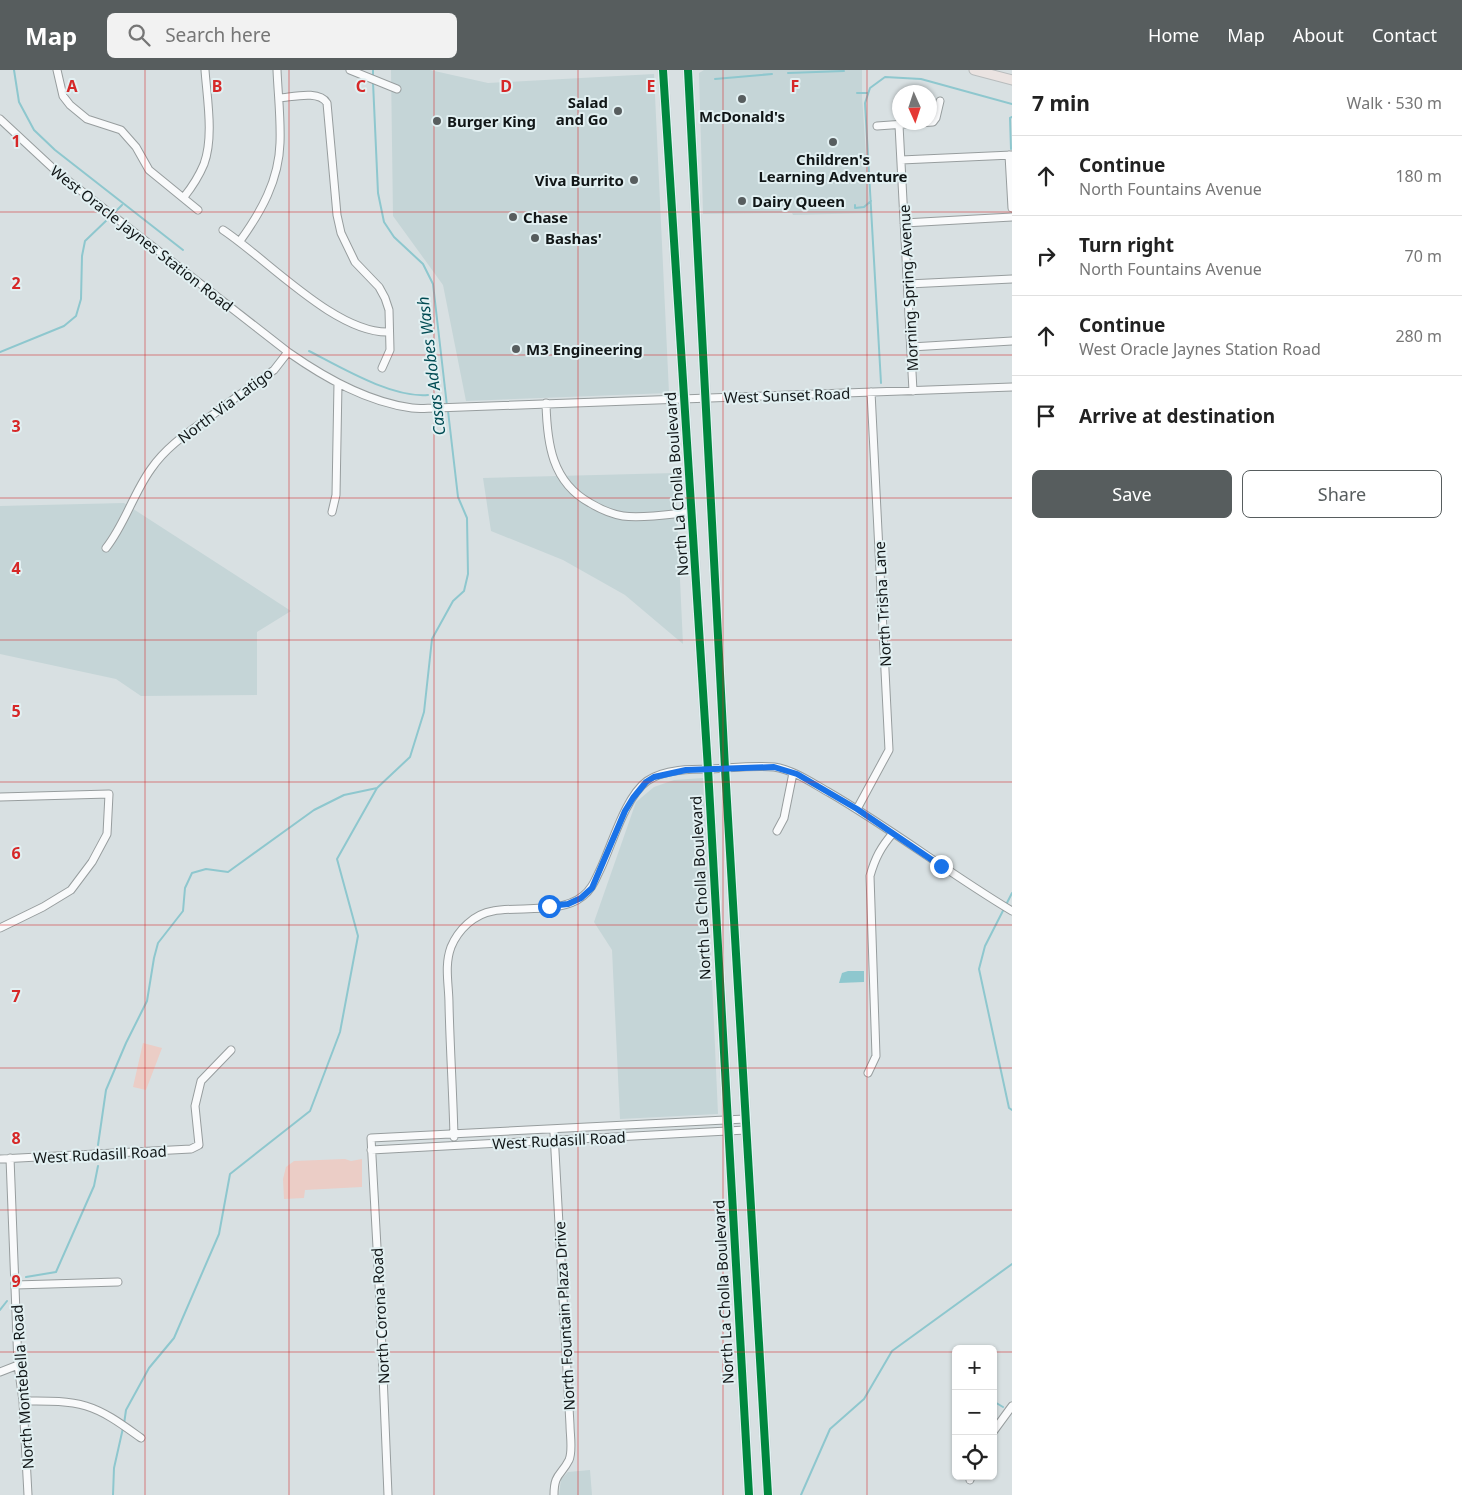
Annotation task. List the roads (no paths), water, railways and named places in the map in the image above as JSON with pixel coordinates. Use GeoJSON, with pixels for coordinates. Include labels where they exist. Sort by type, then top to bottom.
{"type":"FeatureCollection","features":[{"type":"Feature","properties":{"kind":"main road","name":"North La Cholla Boulevard"},"geometry":{"type":"LineString","coordinates":[[663,70],[708,769],[726,1120],[749,1495]]}},
{"type":"Feature","properties":{"kind":"main road","name":"North La Cholla Boulevard"},"geometry":{"type":"LineString","coordinates":[[688,70],[704,398],[768,1495]]}},
{"type":"Feature","properties":{"kind":"main road"},"geometry":{"type":"LineString","coordinates":[[974,70],[1012,80]]}},
{"type":"Feature","properties":{"kind":"street"},"geometry":{"type":"LineString","coordinates":[[57,70],[63,96],[70,105],[87,118],[121,130],[136,147],[149,170],[198,210]]}},
{"type":"Feature","properties":{"kind":"street"},"geometry":{"type":"LineString","coordinates":[[184,197],[199,175],[205,162],[207,151],[209,135],[205,70]]}},
{"type":"Feature","properties":{"kind":"street"},"geometry":{"type":"LineString","coordinates":[[240,241],[254,221],[271,190],[280,144],[277,70]]}},
{"type":"Feature","properties":{"kind":"street"},"geometry":{"type":"LineString","coordinates":[[350,70],[396,88]]}},
{"type":"Feature","properties":{"kind":"street"},"geometry":{"type":"LineString","coordinates":[[279,98],[325,96],[328,107],[335,198],[341,232],[355,262],[378,287],[385,298],[388,310],[390,350],[382,368]]}},
{"type":"Feature","properties":{"kind":"street"},"geometry":{"type":"LineString","coordinates":[[937,114],[940,101]]}},
{"type":"Feature","properties":{"kind":"street","name":"West Oracle Jaynes Station Road"},"geometry":{"type":"LineString","coordinates":[[0,119],[57,172],[288,352]]}},
{"type":"Feature","properties":{"kind":"street"},"geometry":{"type":"LineString","coordinates":[[877,126],[892,125]]}},
{"type":"Feature","properties":{"kind":"street","name":"Morning Spring Avenue"},"geometry":{"type":"LineString","coordinates":[[900,130],[913,390]]}},
{"type":"Feature","properties":{"kind":"street"},"geometry":{"type":"LineString","coordinates":[[901,160],[1011,155],[1012,208]]}},
{"type":"Feature","properties":{"kind":"street"},"geometry":{"type":"LineString","coordinates":[[904,222],[1012,217]]}},
{"type":"Feature","properties":{"kind":"street"},"geometry":{"type":"LineString","coordinates":[[223,230],[240,241],[317,304],[338,317],[371,330],[389,332]]}},
{"type":"Feature","properties":{"kind":"street"},"geometry":{"type":"LineString","coordinates":[[908,284],[1012,278]]}},
{"type":"Feature","properties":{"kind":"street"},"geometry":{"type":"LineString","coordinates":[[911,347],[1012,341]]}},
{"type":"Feature","properties":{"kind":"street"},"geometry":{"type":"LineString","coordinates":[[288,352],[312,369],[338,383],[336,495],[332,512]]}},
{"type":"Feature","properties":{"kind":"street","name":"North Via Latigo"},"geometry":{"type":"LineString","coordinates":[[106,548],[116,535],[135,494],[163,454],[177,440],[274,370],[288,352]]}},
{"type":"Feature","properties":{"kind":"street","name":"West Sunset Road"},"geometry":{"type":"LineString","coordinates":[[338,383],[380,400],[413,408],[1012,387]]}},
{"type":"Feature","properties":{"kind":"street","name":"North Trisha Lane"},"geometry":{"type":"LineString","coordinates":[[857,809],[889,750],[871,392]]}},
{"type":"Feature","properties":{"kind":"street"},"geometry":{"type":"LineString","coordinates":[[546,403],[546,427],[552,453],[561,477],[578,496],[600,509],[623,516],[692,512]]}},
{"type":"Feature","properties":{"kind":"street"},"geometry":{"type":"LineString","coordinates":[[454,1135],[447,966],[451,947],[462,928],[475,918],[491,911],[568,904],[581,898],[592,888],[625,811],[646,782],[654,777],[672,772],[725,768],[774,767],[793,773],[857,809],[970,886],[1012,911]]}},
{"type":"Feature","properties":{"kind":"street"},"geometry":{"type":"LineString","coordinates":[[777,831],[790,801],[793,773]]}},
{"type":"Feature","properties":{"kind":"street"},"geometry":{"type":"LineString","coordinates":[[0,797],[108,794],[107,834],[92,862],[70,890],[43,907],[0,928]]}},
{"type":"Feature","properties":{"kind":"street"},"geometry":{"type":"LineString","coordinates":[[868,1073],[876,1056],[870,876],[874,859],[893,833]]}},
{"type":"Feature","properties":{"kind":"street","name":"West Rudasill Road"},"geometry":{"type":"LineString","coordinates":[[0,1159],[191,1149],[199,1145],[195,1106],[201,1081],[231,1050]]}},
{"type":"Feature","properties":{"kind":"street","name":"West Rudasill Road"},"geometry":{"type":"LineString","coordinates":[[371,1138],[745,1119]]}},
{"type":"Feature","properties":{"kind":"street","name":"West Rudasill Road"},"geometry":{"type":"LineString","coordinates":[[371,1150],[554,1136],[746,1130]]}},
{"type":"Feature","properties":{"kind":"street","name":"North Fountain Plaza Drive"},"geometry":{"type":"LineString","coordinates":[[554,1136],[570,1434],[569,1459],[555,1480],[554,1495]]}},
{"type":"Feature","properties":{"kind":"street","name":"North Corona Road"},"geometry":{"type":"LineString","coordinates":[[371,1138],[388,1495]]}},
{"type":"Feature","properties":{"kind":"street","name":"North Montebella Road"},"geometry":{"type":"LineString","coordinates":[[10,1158],[18,1365],[24,1401],[28,1495]]}},
{"type":"Feature","properties":{"kind":"street"},"geometry":{"type":"LineString","coordinates":[[15,1285],[118,1282]]}},
{"type":"Feature","properties":{"kind":"street"},"geometry":{"type":"LineString","coordinates":[[0,1372],[18,1365]]}},
{"type":"Feature","properties":{"kind":"street"},"geometry":{"type":"LineString","coordinates":[[24,1401],[57,1401],[86,1406],[114,1420],[141,1438]]}},
{"type":"Feature","properties":{"kind":"street"},"geometry":{"type":"LineString","coordinates":[[997,1428],[1010,1415],[1012,1406]]}},
{"type":"Feature","properties":{"kind":"water"},"geometry":{"type":"Polygon","coordinates":[[[864,971],[864,982],[839,983],[842,973],[864,971]]]}},
{"type":"Feature","properties":{"kind":"waterway"},"geometry":{"type":"LineString","coordinates":[[14,70],[19,102],[34,130],[55,150],[183,250]]}},
{"type":"Feature","properties":{"kind":"waterway","name":"Casas Adobes Wash"},"geometry":{"type":"LineString","coordinates":[[373,70],[373,78]]}},
{"type":"Feature","properties":{"kind":"waterway"},"geometry":{"type":"LineString","coordinates":[[788,73],[844,71]]}},
{"type":"Feature","properties":{"kind":"waterway"},"geometry":{"type":"LineString","coordinates":[[715,79],[772,74]]}},
{"type":"Feature","properties":{"kind":"waterway"},"geometry":{"type":"LineString","coordinates":[[881,383],[865,103],[870,88],[885,77],[921,79],[1012,104]]}},
{"type":"Feature","properties":{"kind":"waterway","name":"Casas Adobes Wash"},"geometry":{"type":"LineString","coordinates":[[373,82],[378,193],[384,222],[394,237],[423,264],[433,284],[447,406]]}},
{"type":"Feature","properties":{"kind":"waterway"},"geometry":{"type":"LineString","coordinates":[[857,93],[868,93]]}},
{"type":"Feature","properties":{"kind":"waterway"},"geometry":{"type":"LineString","coordinates":[[1011,149],[1010,118],[1012,117]]}},
{"type":"Feature","properties":{"kind":"waterway"},"geometry":{"type":"LineString","coordinates":[[855,205],[855,208],[864,207],[871,201]]}},
{"type":"Feature","properties":{"kind":"waterway"},"geometry":{"type":"LineString","coordinates":[[113,214],[122,205]]}},
{"type":"Feature","properties":{"kind":"waterway"},"geometry":{"type":"LineString","coordinates":[[0,352],[64,326],[76,316],[81,299],[82,256],[85,241],[110,217]]}},
{"type":"Feature","properties":{"kind":"waterway"},"geometry":{"type":"LineString","coordinates":[[309,351],[383,387],[414,395],[428,395]]}},
{"type":"Feature","properties":{"kind":"waterway"},"geometry":{"type":"LineString","coordinates":[[98,1145],[106,1090],[126,1043],[147,1001],[158,943],[183,911],[185,888],[192,873],[206,869],[228,872],[314,810],[344,795],[377,788],[410,757],[424,712],[432,639],[453,601],[464,591],[468,574],[467,518],[458,497],[448,411]]}},
{"type":"Feature","properties":{"kind":"waterway"},"geometry":{"type":"LineString","coordinates":[[124,1424],[126,1410],[149,1368],[174,1338],[219,1234],[230,1174],[310,1111],[340,1032],[358,936],[337,859],[377,788]]}},
{"type":"Feature","properties":{"kind":"waterway"},"geometry":{"type":"LineString","coordinates":[[1012,893],[985,946],[979,969],[1009,1108],[1012,1110]]}},
{"type":"Feature","properties":{"kind":"waterway"},"geometry":{"type":"LineString","coordinates":[[26,1277],[56,1272],[94,1186],[98,1166]]}},
{"type":"Feature","properties":{"kind":"waterway"},"geometry":{"type":"LineString","coordinates":[[801,1495],[830,1429],[864,1399],[892,1351],[1012,1264]]}},
{"type":"Feature","properties":{"kind":"waterway"},"geometry":{"type":"LineString","coordinates":[[0,1310],[7,1301]]}},
{"type":"Feature","properties":{"kind":"waterway"},"geometry":{"type":"LineString","coordinates":[[997,1403],[1003,1407]]}},
{"type":"Feature","properties":{"kind":"waterway"},"geometry":{"type":"LineString","coordinates":[[113,1495],[114,1468],[123,1428]]}},
{"type":"Feature","properties":{"kind":"place","name":"McDonald's"},"geometry":{"type":"Point","coordinates":[742,99]}},
{"type":"Feature","properties":{"kind":"place","name":"Salad and Go"},"geometry":{"type":"Point","coordinates":[618,111]}},
{"type":"Feature","properties":{"kind":"place","name":"Burger King"},"geometry":{"type":"Point","coordinates":[437,121]}},
{"type":"Feature","properties":{"kind":"place","name":"Children's Learning Adventure"},"geometry":{"type":"Point","coordinates":[833,142]}},
{"type":"Feature","properties":{"kind":"place","name":"Viva Burrito"},"geometry":{"type":"Point","coordinates":[634,180]}},
{"type":"Feature","properties":{"kind":"place","name":"Dairy Queen"},"geometry":{"type":"Point","coordinates":[742,201]}},
{"type":"Feature","properties":{"kind":"place","name":"Chase"},"geometry":{"type":"Point","coordinates":[513,217]}},
{"type":"Feature","properties":{"kind":"place","name":"Bashas'"},"geometry":{"type":"Point","coordinates":[535,238]}},
{"type":"Feature","properties":{"kind":"place","name":"M3 Engineering"},"geometry":{"type":"Point","coordinates":[516,349]}}]}
